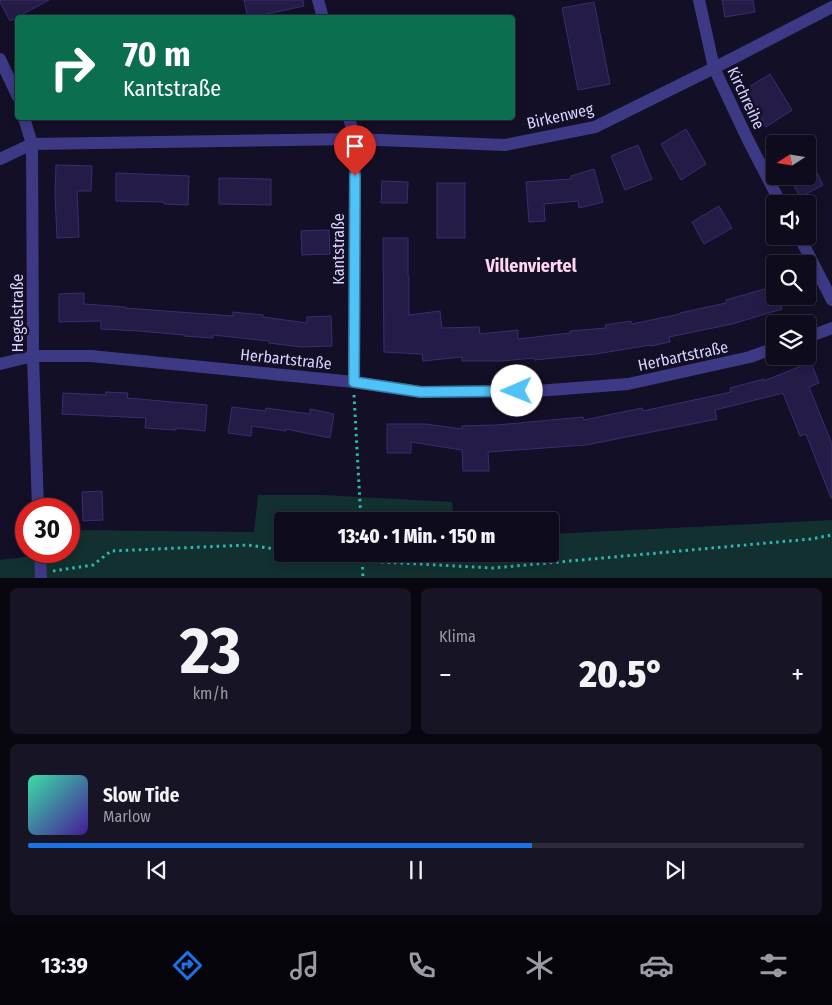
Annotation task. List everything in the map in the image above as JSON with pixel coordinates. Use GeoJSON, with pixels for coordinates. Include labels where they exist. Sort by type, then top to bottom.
{"type":"FeatureCollection","features":[{"type":"Feature","properties":{"kind":"street"},"geometry":{"type":"LineString","coordinates":[[318,0],[322,15]]}},
{"type":"Feature","properties":{"kind":"street","name":"Kirchreihe"},"geometry":{"type":"LineString","coordinates":[[699,0],[714,68],[748,140],[777,195]]}},
{"type":"Feature","properties":{"kind":"street","name":"Birkenweg"},"geometry":{"type":"LineString","coordinates":[[0,158],[32,144],[355,139],[505,145],[595,127],[832,7]]}},
{"type":"Feature","properties":{"kind":"street"},"geometry":{"type":"LineString","coordinates":[[0,59],[15,91]]}},
{"type":"Feature","properties":{"kind":"street","name":"Hegelstraße"},"geometry":{"type":"LineString","coordinates":[[25,120],[32,144],[33,356],[38,498]]}},
{"type":"Feature","properties":{"kind":"street","name":"Kantstraße"},"geometry":{"type":"LineString","coordinates":[[350,120],[355,139],[354,382]]}},
{"type":"Feature","properties":{"kind":"street"},"geometry":{"type":"LineString","coordinates":[[804,245],[832,300]]}},
{"type":"Feature","properties":{"kind":"street"},"geometry":{"type":"LineString","coordinates":[[816,333],[832,328]]}},
{"type":"Feature","properties":{"kind":"street","name":"Herbartstraße"},"geometry":{"type":"LineString","coordinates":[[0,364],[33,356],[91,356],[354,382],[421,392],[536,391],[628,384],[750,358],[766,352]]}},
{"type":"Feature","properties":{"kind":"street"},"geometry":{"type":"LineString","coordinates":[[40,563],[41,578]]}},
{"type":"Feature","properties":{"kind":"path"},"geometry":{"type":"LineString","coordinates":[[354,382],[361,512]]}},
{"type":"Feature","properties":{"kind":"path"},"geometry":{"type":"LineString","coordinates":[[559,562],[832,535]]}},
{"type":"Feature","properties":{"kind":"path"},"geometry":{"type":"LineString","coordinates":[[62,570],[93,565],[111,551],[248,546],[274,549]]}},
{"type":"Feature","properties":{"kind":"path"},"geometry":{"type":"LineString","coordinates":[[363,562],[363,578]]}},
{"type":"Feature","properties":{"kind":"path"},"geometry":{"type":"LineString","coordinates":[[382,562],[493,568],[557,562]]}},
{"type":"Feature","properties":{"kind":"green space"},"geometry":{"type":"Polygon","coordinates":[[[258,495],[323,495],[452,502],[453,512],[274,512],[274,562],[559,562],[559,534],[832,520],[832,578],[0,578],[0,560],[15,558],[15,563],[80,563],[80,530],[254,532],[258,495]]]}},
{"type":"Feature","properties":{"kind":"building"},"geometry":{"type":"Polygon","coordinates":[[[0,0],[49,0],[21,15],[15,15],[15,18],[10,21],[0,0]]]}},
{"type":"Feature","properties":{"kind":"building"},"geometry":{"type":"Polygon","coordinates":[[[244,0],[303,0],[304,6],[262,15],[247,15],[244,0]]]}},
{"type":"Feature","properties":{"kind":"building"},"geometry":{"type":"Polygon","coordinates":[[[722,0],[753,0],[755,12],[725,17],[722,0]]]}},
{"type":"Feature","properties":{"kind":"building"},"geometry":{"type":"Polygon","coordinates":[[[594,2],[610,84],[578,90],[562,8],[594,2]]]}},
{"type":"Feature","properties":{"kind":"building"},"geometry":{"type":"Polygon","coordinates":[[[770,74],[792,110],[766,127],[744,90],[770,74]]]}},
{"type":"Feature","properties":{"kind":"building"},"geometry":{"type":"Polygon","coordinates":[[[686,129],[706,164],[681,180],[661,144],[686,129]]]}},
{"type":"Feature","properties":{"kind":"building"},"geometry":{"type":"Polygon","coordinates":[[[638,145],[652,179],[625,190],[611,156],[638,145]]]}},
{"type":"Feature","properties":{"kind":"building"},"geometry":{"type":"Polygon","coordinates":[[[56,165],[92,166],[91,191],[77,191],[79,237],[57,238],[56,165]]]}},
{"type":"Feature","properties":{"kind":"building"},"geometry":{"type":"Polygon","coordinates":[[[594,169],[603,202],[579,208],[578,201],[544,204],[545,221],[529,222],[526,182],[571,179],[571,176],[594,169]]]}},
{"type":"Feature","properties":{"kind":"building"},"geometry":{"type":"Polygon","coordinates":[[[816,171],[823,185],[804,195],[799,195],[794,185],[816,185],[816,171]]]}},
{"type":"Feature","properties":{"kind":"building"},"geometry":{"type":"Polygon","coordinates":[[[116,173],[189,176],[188,205],[164,204],[164,202],[116,201],[116,173]]]}},
{"type":"Feature","properties":{"kind":"building"},"geometry":{"type":"Polygon","coordinates":[[[219,178],[271,179],[271,205],[219,204],[219,178]]]}},
{"type":"Feature","properties":{"kind":"building"},"geometry":{"type":"Polygon","coordinates":[[[382,181],[408,182],[407,203],[381,203],[382,181]]]}},
{"type":"Feature","properties":{"kind":"building"},"geometry":{"type":"Polygon","coordinates":[[[437,183],[465,183],[465,238],[437,238],[437,183]]]}},
{"type":"Feature","properties":{"kind":"building"},"geometry":{"type":"Polygon","coordinates":[[[719,206],[732,228],[704,244],[692,222],[719,206]]]}},
{"type":"Feature","properties":{"kind":"building"},"geometry":{"type":"Polygon","coordinates":[[[329,230],[330,254],[302,255],[301,231],[329,230]]]}},
{"type":"Feature","properties":{"kind":"building"},"geometry":{"type":"Polygon","coordinates":[[[383,238],[408,238],[409,315],[440,311],[442,328],[479,327],[480,334],[518,330],[518,339],[570,333],[570,331],[606,328],[605,325],[631,321],[632,324],[680,314],[726,303],[726,300],[766,289],[766,305],[781,305],[782,309],[732,324],[669,337],[670,342],[596,354],[534,360],[534,358],[502,361],[462,361],[462,357],[423,361],[422,354],[384,352],[383,238]]]}},
{"type":"Feature","properties":{"kind":"building"},"geometry":{"type":"Polygon","coordinates":[[[84,293],[84,304],[125,308],[233,316],[233,312],[307,323],[307,317],[331,316],[332,346],[301,347],[269,343],[269,341],[213,335],[213,338],[101,329],[101,321],[59,322],[59,294],[84,293]]]}},
{"type":"Feature","properties":{"kind":"building"},"geometry":{"type":"Polygon","coordinates":[[[804,365],[812,365],[819,383],[809,387],[832,444],[832,498],[806,434],[800,436],[783,393],[715,410],[717,419],[586,445],[488,452],[489,471],[463,471],[462,450],[411,442],[411,453],[387,453],[387,424],[426,424],[462,429],[462,426],[497,425],[583,417],[584,420],[642,408],[643,411],[731,392],[730,388],[764,379],[764,381],[804,365]]]}},
{"type":"Feature","properties":{"kind":"building"},"geometry":{"type":"Polygon","coordinates":[[[106,392],[128,393],[127,398],[207,405],[205,431],[176,428],[176,430],[145,428],[146,418],[62,414],[63,393],[106,395],[106,392]]]}},
{"type":"Feature","properties":{"kind":"building"},"geometry":{"type":"Polygon","coordinates":[[[232,407],[265,411],[266,408],[310,414],[310,409],[334,414],[330,438],[286,429],[286,431],[252,426],[251,436],[228,433],[232,407]]]}},
{"type":"Feature","properties":{"kind":"building"},"geometry":{"type":"Polygon","coordinates":[[[102,491],[103,520],[83,521],[82,492],[102,491]]]}},
{"type":"Feature","properties":{"kind":"district","name":"Villenviertel"},"geometry":{"type":"Point","coordinates":[531,266]}},
{"type":"Feature","properties":{"kind":"route"},"geometry":{"type":"LineString","coordinates":[[355,176],[354,382],[421,392],[517,391]]}}]}
